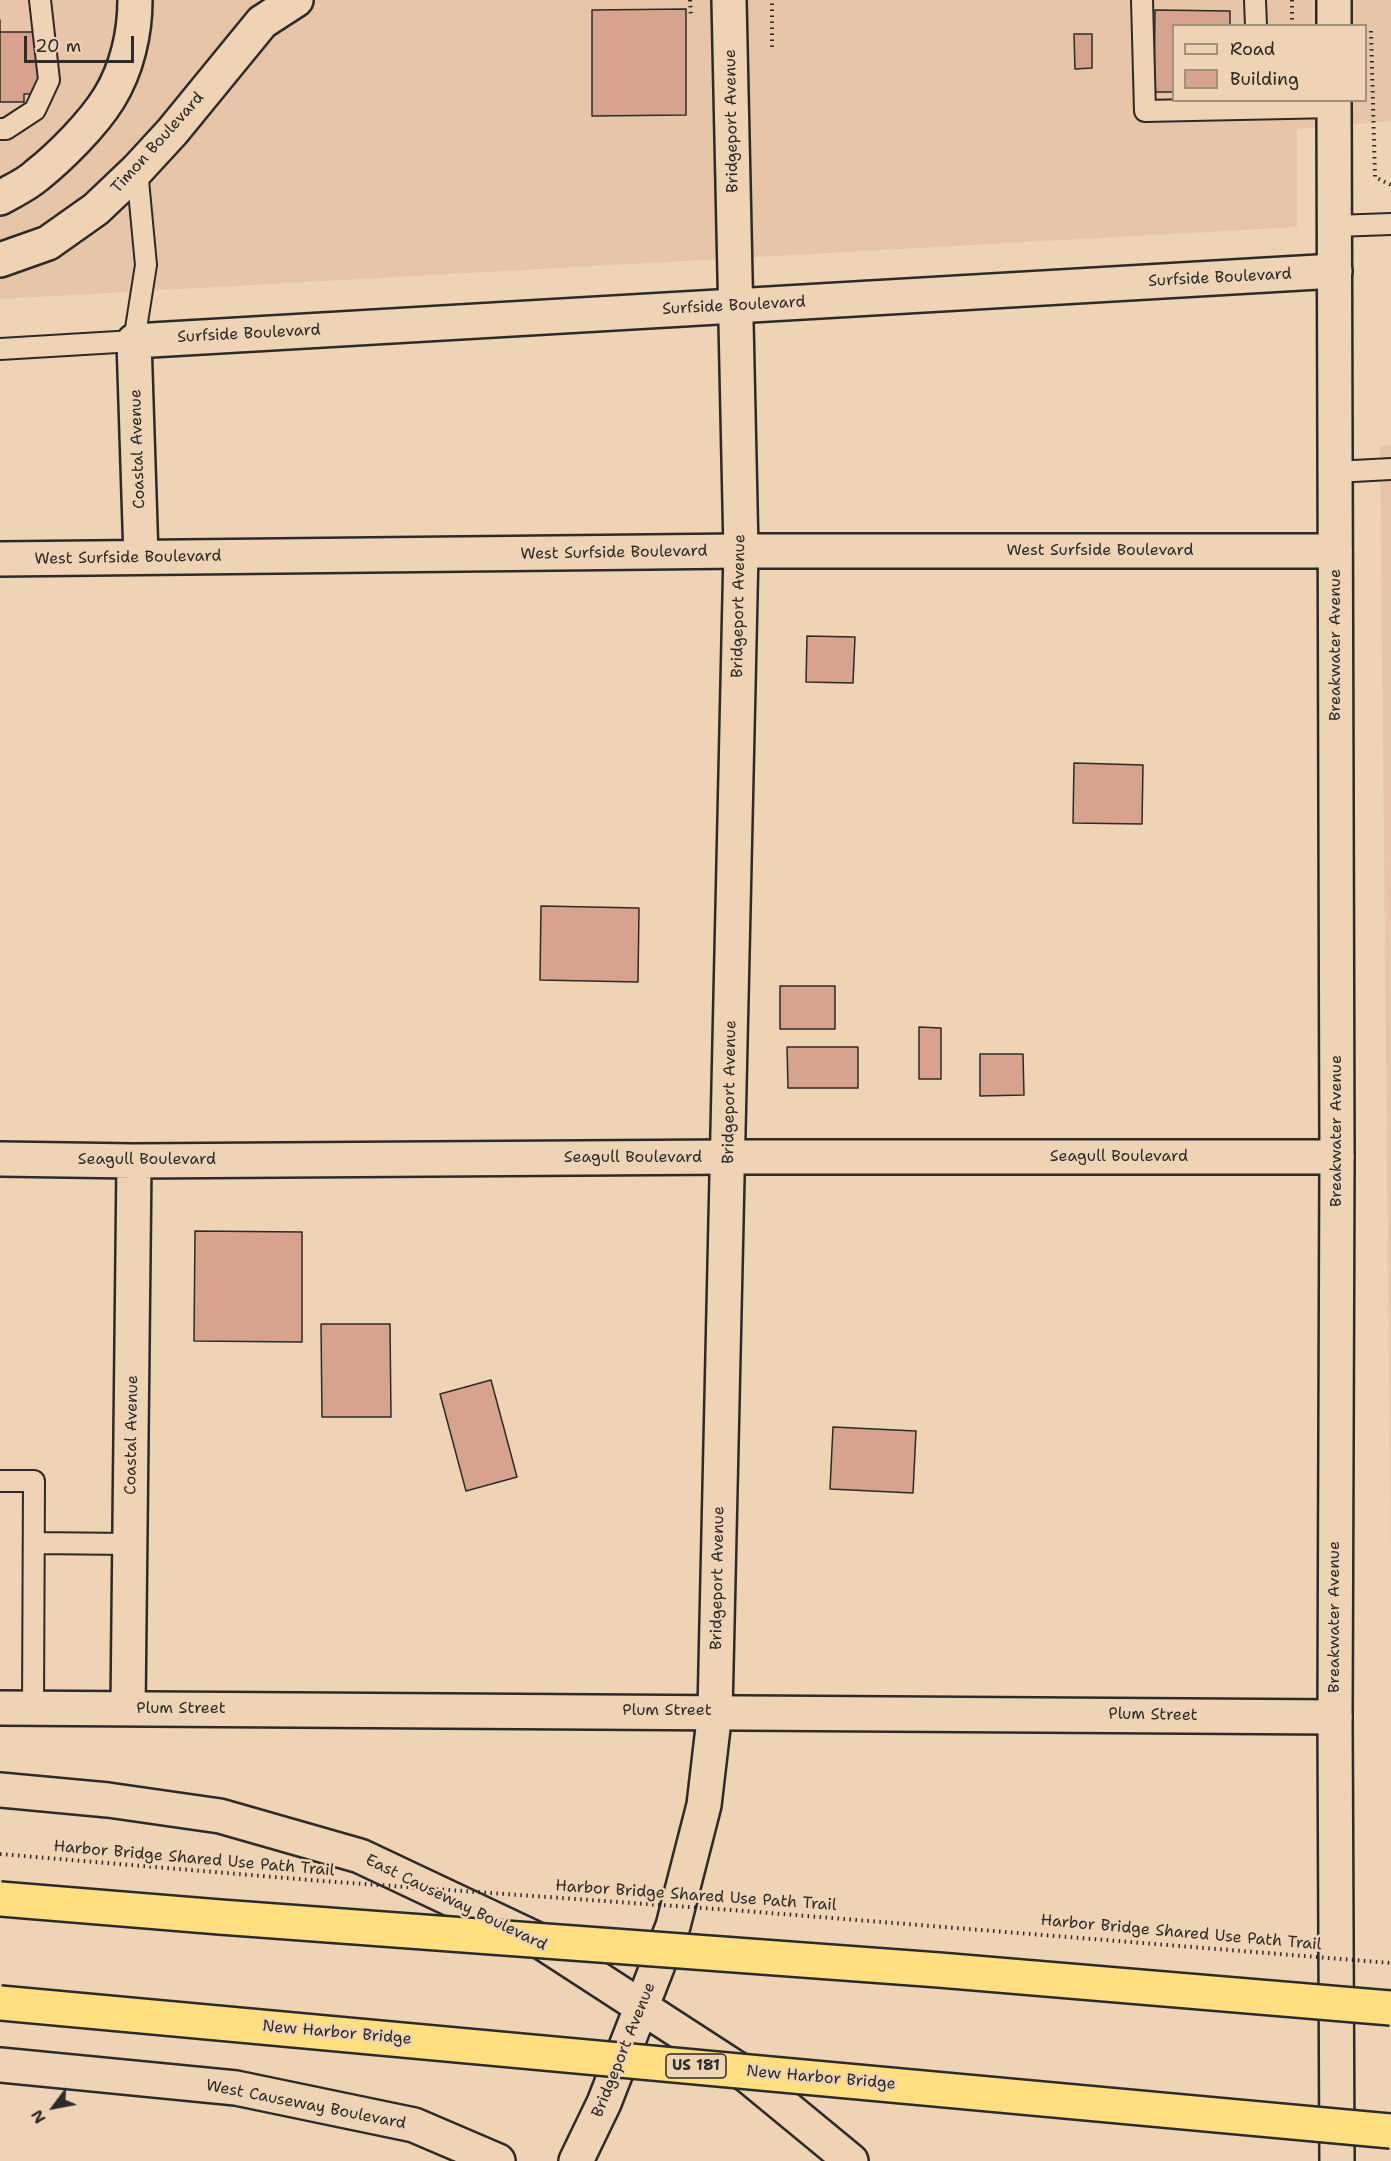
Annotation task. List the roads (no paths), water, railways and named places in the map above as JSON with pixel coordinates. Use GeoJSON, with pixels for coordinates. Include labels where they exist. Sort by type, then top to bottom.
{"type":"FeatureCollection","features":[{"type":"Feature","properties":{"kind":"highway"},"geometry":{"type":"LineString","coordinates":[[0,1899],[939,1970],[1391,2008]]}},
{"type":"Feature","properties":{"kind":"highway","name":"New Harbor Bridge"},"geometry":{"type":"LineString","coordinates":[[0,2002],[1391,2131]]}},
{"type":"Feature","properties":{"kind":"street"},"geometry":{"type":"LineString","coordinates":[[0,198],[35,178],[78,137],[109,98],[124,65],[133,36],[135,0]]}},
{"type":"Feature","properties":{"kind":"street","name":"Timon Boulevard"},"geometry":{"type":"LineString","coordinates":[[0,260],[48,243],[96,209],[172,132],[262,22],[296,0]]}},
{"type":"Feature","properties":{"kind":"street","name":"Bridgeport Avenue"},"geometry":{"type":"LineString","coordinates":[[576,2161],[604,2103],[673,1926],[704,1805],[715,1711],[741,551],[729,0]]}},
{"type":"Feature","properties":{"kind":"street"},"geometry":{"type":"LineString","coordinates":[[1334,0],[1334,24]]}},
{"type":"Feature","properties":{"kind":"street","name":"Breakwater Avenue"},"geometry":{"type":"LineString","coordinates":[[1335,104],[1337,2161]]}},
{"type":"Feature","properties":{"kind":"street","name":"Surfside Boulevard"},"geometry":{"type":"LineString","coordinates":[[134,341],[1335,271]]}},
{"type":"Feature","properties":{"kind":"street","name":"Coastal Avenue"},"geometry":{"type":"LineString","coordinates":[[134,341],[141,557]]}},
{"type":"Feature","properties":{"kind":"street","name":"West Surfside Boulevard"},"geometry":{"type":"LineString","coordinates":[[0,559],[741,551],[1335,551]]}},
{"type":"Feature","properties":{"kind":"street","name":"Seagull Boulevard"},"geometry":{"type":"LineString","coordinates":[[0,1159],[135,1161],[729,1157],[1337,1157]]}},
{"type":"Feature","properties":{"kind":"street","name":"Coastal Avenue"},"geometry":{"type":"LineString","coordinates":[[129,1709],[135,1161]]}},
{"type":"Feature","properties":{"kind":"street","name":"Plum Street"},"geometry":{"type":"LineString","coordinates":[[0,1708],[715,1711],[1335,1717]]}},
{"type":"Feature","properties":{"kind":"street","name":"East Causeway Boulevard"},"geometry":{"type":"LineString","coordinates":[[0,1790],[108,1800],[220,1816],[360,1856],[540,1941],[748,2076],[850,2161]]}},
{"type":"Feature","properties":{"kind":"street","name":"West Causeway Boulevard"},"geometry":{"type":"LineString","coordinates":[[0,2065],[236,2088],[414,2125],[498,2161]]}},
{"type":"Feature","properties":{"kind":"lane"},"geometry":{"type":"LineString","coordinates":[[0,129],[6,129],[35,110],[49,80],[40,0]]}},
{"type":"Feature","properties":{"kind":"lane"},"geometry":{"type":"LineString","coordinates":[[1142,0],[1145,111],[1259,104],[1335,104]]}},
{"type":"Feature","properties":{"kind":"lane"},"geometry":{"type":"LineString","coordinates":[[1255,0],[1256,24]]}},
{"type":"Feature","properties":{"kind":"lane"},"geometry":{"type":"LineString","coordinates":[[0,349],[134,341],[146,265],[137,170]]}},
{"type":"Feature","properties":{"kind":"lane"},"geometry":{"type":"LineString","coordinates":[[1335,226],[1391,224]]}},
{"type":"Feature","properties":{"kind":"lane"},"geometry":{"type":"LineString","coordinates":[[1335,472],[1391,469]]}},
{"type":"Feature","properties":{"kind":"lane"},"geometry":{"type":"LineString","coordinates":[[0,1481],[34,1481],[33,1708]]}},
{"type":"Feature","properties":{"kind":"lane"},"geometry":{"type":"LineString","coordinates":[[34,1544],[130,1544]]}}]}
